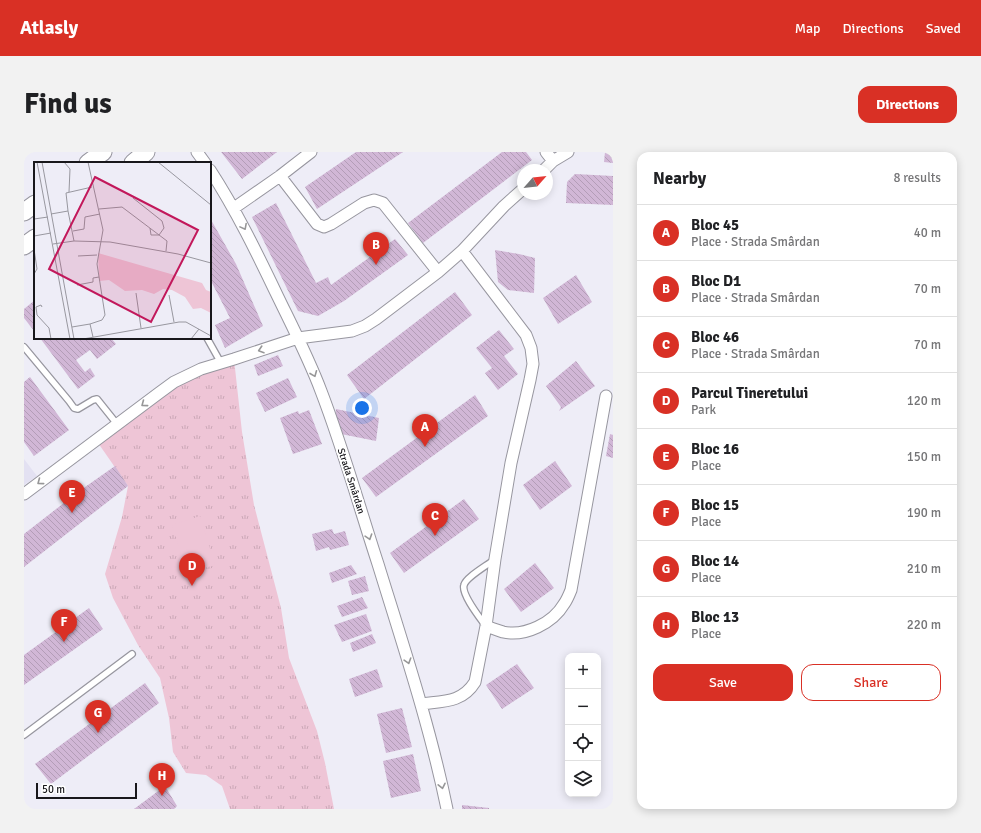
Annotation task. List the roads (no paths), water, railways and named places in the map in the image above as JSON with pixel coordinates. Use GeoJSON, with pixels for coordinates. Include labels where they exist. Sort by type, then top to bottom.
{"type":"FeatureCollection","features":[{"type":"Feature","properties":{"kind":"main road"},"geometry":{"type":"LineString","coordinates":[[89,162],[103,152]]}},
{"type":"Feature","properties":{"kind":"main road"},"geometry":{"type":"LineString","coordinates":[[135,162],[146,152]]}},
{"type":"Feature","properties":{"kind":"main road"},"geometry":{"type":"LineString","coordinates":[[24,212],[34,205]]}},
{"type":"Feature","properties":{"kind":"main road"},"geometry":{"type":"LineString","coordinates":[[24,246],[34,239]]}},
{"type":"Feature","properties":{"kind":"street"},"geometry":{"type":"LineString","coordinates":[[197,152],[204,162]]}},
{"type":"Feature","properties":{"kind":"street"},"geometry":{"type":"LineString","coordinates":[[234,208],[311,152]]}},
{"type":"Feature","properties":{"kind":"street"},"geometry":{"type":"LineString","coordinates":[[546,152],[553,161]]}},
{"type":"Feature","properties":{"kind":"street"},"geometry":{"type":"LineString","coordinates":[[550,164],[568,152]]}},
{"type":"Feature","properties":{"kind":"street","name":"Strada Smârdan"},"geometry":{"type":"LineString","coordinates":[[211,172],[234,208],[298,338],[310,363],[334,426],[421,704],[447,809]]}},
{"type":"Feature","properties":{"kind":"street"},"geometry":{"type":"LineString","coordinates":[[280,176],[317,224],[324,227],[364,203],[374,200],[383,203],[438,272]]}},
{"type":"Feature","properties":{"kind":"street"},"geometry":{"type":"LineString","coordinates":[[24,494],[174,382],[201,369],[298,338],[352,331],[365,326],[438,272],[462,251],[504,206],[517,194]]}},
{"type":"Feature","properties":{"kind":"street"},"geometry":{"type":"LineString","coordinates":[[421,704],[458,698],[470,690],[475,682],[486,626],[495,559],[511,463],[533,364],[531,348],[526,335],[462,251]]}},
{"type":"Feature","properties":{"kind":"street"},"geometry":{"type":"LineString","coordinates":[[486,626],[504,632],[518,633],[535,629],[554,617],[564,605],[571,590],[606,396]]}},
{"type":"Feature","properties":{"kind":"lane"},"geometry":{"type":"LineString","coordinates":[[208,339],[221,363]]}},
{"type":"Feature","properties":{"kind":"lane"},"geometry":{"type":"LineString","coordinates":[[24,347],[74,408],[78,409],[97,399],[117,424]]}},
{"type":"Feature","properties":{"kind":"lane"},"geometry":{"type":"LineString","coordinates":[[486,626],[463,590],[464,584],[468,579],[495,559]]}},
{"type":"Feature","properties":{"kind":"lane"},"geometry":{"type":"LineString","coordinates":[[24,734],[132,654]]}},
{"type":"Feature","properties":{"kind":"place","name":"Bloc D1"},"geometry":{"type":"Point","coordinates":[376,265]}},
{"type":"Feature","properties":{"kind":"place","name":"Bloc 45"},"geometry":{"type":"Point","coordinates":[425,447]}},
{"type":"Feature","properties":{"kind":"place","name":"Bloc 16"},"geometry":{"type":"Point","coordinates":[72,513]}},
{"type":"Feature","properties":{"kind":"place","name":"Bloc 46"},"geometry":{"type":"Point","coordinates":[435,536]}},
{"type":"Feature","properties":{"kind":"place","name":"Parcul Tineretului"},"geometry":{"type":"Point","coordinates":[192,586]}},
{"type":"Feature","properties":{"kind":"place","name":"Bloc 15"},"geometry":{"type":"Point","coordinates":[64,642]}},
{"type":"Feature","properties":{"kind":"place","name":"Bloc 14"},"geometry":{"type":"Point","coordinates":[98,733]}},
{"type":"Feature","properties":{"kind":"place","name":"Bloc 13"},"geometry":{"type":"Point","coordinates":[162,796]}}]}
